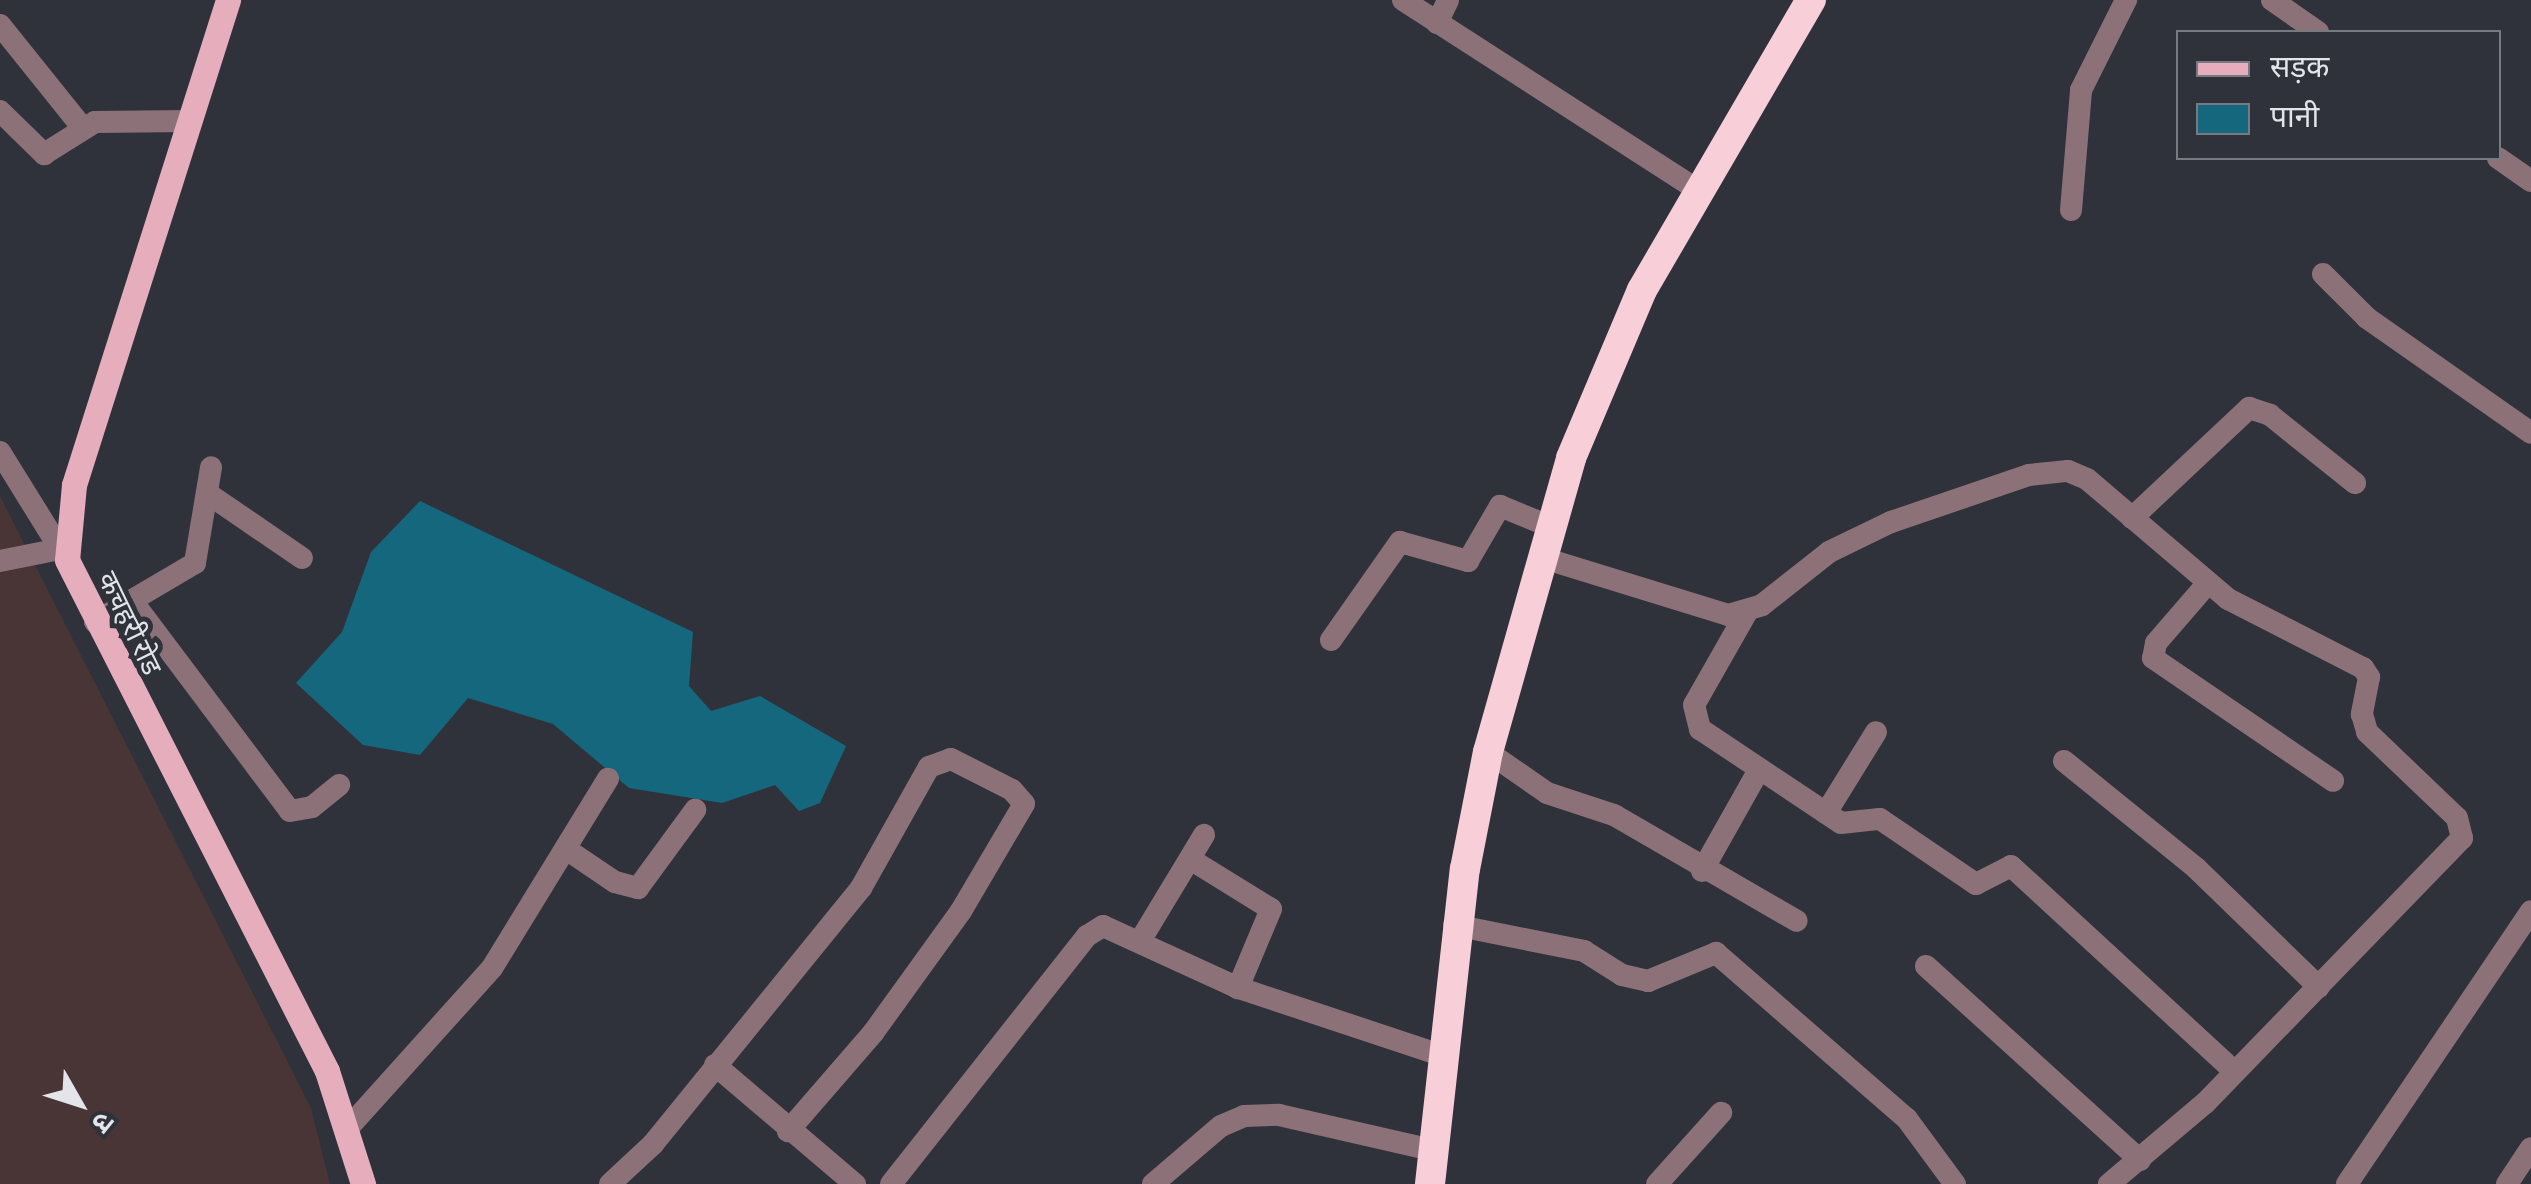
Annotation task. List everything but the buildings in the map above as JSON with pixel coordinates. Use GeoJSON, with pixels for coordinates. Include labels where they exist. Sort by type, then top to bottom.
{"type":"FeatureCollection","features":[{"type":"Feature","properties":{"kind":"highway"},"geometry":{"type":"LineString","coordinates":[[1430,1184],[1454,926],[1488,752],[1549,526],[1595,394],[1642,290],[1811,0]]}},
{"type":"Feature","properties":{"kind":"main road","name":"कचहरी रोड"},"geometry":{"type":"LineString","coordinates":[[228,0],[74,485],[63,555],[326,1071],[348,1128],[360,1183]]}},
{"type":"Feature","properties":{"kind":"street"},"geometry":{"type":"LineString","coordinates":[[1403,0],[1698,190]]}},
{"type":"Feature","properties":{"kind":"street"},"geometry":{"type":"LineString","coordinates":[[1437,23],[1448,0]]}},
{"type":"Feature","properties":{"kind":"street"},"geometry":{"type":"LineString","coordinates":[[2071,210],[2081,90],[2126,0]]}},
{"type":"Feature","properties":{"kind":"street"},"geometry":{"type":"LineString","coordinates":[[2272,0],[2315,30]]}},
{"type":"Feature","properties":{"kind":"street"},"geometry":{"type":"LineString","coordinates":[[0,25],[82,127]]}},
{"type":"Feature","properties":{"kind":"street"},"geometry":{"type":"LineString","coordinates":[[0,111],[44,154],[82,127],[108,120],[189,121]]}},
{"type":"Feature","properties":{"kind":"street"},"geometry":{"type":"LineString","coordinates":[[2501,160],[2531,181]]}},
{"type":"Feature","properties":{"kind":"street"},"geometry":{"type":"LineString","coordinates":[[2323,274],[2367,318],[2531,433]]}},
{"type":"Feature","properties":{"kind":"street"},"geometry":{"type":"LineString","coordinates":[[2132,518],[2250,408],[2270,415],[2355,482]]}},
{"type":"Feature","properties":{"kind":"street"},"geometry":{"type":"LineString","coordinates":[[0,452],[63,555],[0,561]]}},
{"type":"Feature","properties":{"kind":"street"},"geometry":{"type":"LineString","coordinates":[[95,622],[195,562],[210,467]]}},
{"type":"Feature","properties":{"kind":"street"},"geometry":{"type":"LineString","coordinates":[[2109,1184],[2235,1072],[2455,849],[2463,828],[2367,732],[2362,714],[2369,678],[2363,668],[2207,584],[2087,479],[2068,472],[2029,476],[1860,536],[1748,610],[1701,690],[1694,719],[1760,770],[1849,826],[1880,819],[1976,884],[2011,866],[2235,1072]]}},
{"type":"Feature","properties":{"kind":"street"},"geometry":{"type":"LineString","coordinates":[[207,493],[302,558]]}},
{"type":"Feature","properties":{"kind":"street"},"geometry":{"type":"LineString","coordinates":[[1331,640],[1400,542],[1468,560],[1500,506],[1549,526]]}},
{"type":"Feature","properties":{"kind":"street"},"geometry":{"type":"LineString","coordinates":[[1540,557],[1711,613],[1748,610]]}},
{"type":"Feature","properties":{"kind":"street"},"geometry":{"type":"LineString","coordinates":[[2207,584],[2156,642],[2154,658],[2333,780]]}},
{"type":"Feature","properties":{"kind":"street"},"geometry":{"type":"LineString","coordinates":[[132,602],[290,811],[312,807],[339,785]]}},
{"type":"Feature","properties":{"kind":"street"},"geometry":{"type":"LineString","coordinates":[[1826,813],[1876,732]]}},
{"type":"Feature","properties":{"kind":"street"},"geometry":{"type":"LineString","coordinates":[[1488,752],[1547,793],[1614,816],[1702,870],[1797,921]]}},
{"type":"Feature","properties":{"kind":"street"},"geometry":{"type":"LineString","coordinates":[[610,1184],[653,1144],[714,1064],[861,888],[929,767],[950,759],[1020,796],[1024,804],[1013,826],[921,970],[788,1132]]}},
{"type":"Feature","properties":{"kind":"street"},"geometry":{"type":"LineString","coordinates":[[2064,760],[2196,868],[2319,987]]}},
{"type":"Feature","properties":{"kind":"street"},"geometry":{"type":"LineString","coordinates":[[1702,870],[1760,770]]}},
{"type":"Feature","properties":{"kind":"street"},"geometry":{"type":"LineString","coordinates":[[348,1128],[463,1005],[569,851],[608,780]]}},
{"type":"Feature","properties":{"kind":"street"},"geometry":{"type":"LineString","coordinates":[[569,851],[615,882],[638,888],[695,810]]}},
{"type":"Feature","properties":{"kind":"street"},"geometry":{"type":"LineString","coordinates":[[1140,941],[1204,835]]}},
{"type":"Feature","properties":{"kind":"street"},"geometry":{"type":"LineString","coordinates":[[1190,859],[1270,908],[1238,988]]}},
{"type":"Feature","properties":{"kind":"street"},"geometry":{"type":"LineString","coordinates":[[2346,1184],[2531,911]]}},
{"type":"Feature","properties":{"kind":"street"},"geometry":{"type":"LineString","coordinates":[[891,1184],[1087,936],[1104,926],[1238,988],[1441,1055]]}},
{"type":"Feature","properties":{"kind":"street"},"geometry":{"type":"LineString","coordinates":[[1454,926],[1584,951],[1622,975],[1648,981],[1716,953],[1907,1118],[1955,1184]]}},
{"type":"Feature","properties":{"kind":"street"},"geometry":{"type":"LineString","coordinates":[[1926,966],[2140,1160]]}},
{"type":"Feature","properties":{"kind":"street"},"geometry":{"type":"LineString","coordinates":[[714,1064],[788,1132],[855,1184]]}},
{"type":"Feature","properties":{"kind":"street"},"geometry":{"type":"LineString","coordinates":[[1657,1184],[1720,1113]]}},
{"type":"Feature","properties":{"kind":"street"},"geometry":{"type":"LineString","coordinates":[[1153,1184],[1244,1116],[1280,1115],[1432,1150]]}},
{"type":"Feature","properties":{"kind":"street"},"geometry":{"type":"LineString","coordinates":[[2507,1184],[2531,1148]]}},
{"type":"Feature","properties":{"kind":"shaded area"},"geometry":{"type":"Polygon","coordinates":[[[0,496],[311,1108],[330,1184],[0,1184],[0,496]]]}},
{"type":"Feature","properties":{"kind":"water"},"geometry":{"type":"Polygon","coordinates":[[[420,501],[693,632],[689,686],[711,711],[760,696],[846,746],[820,803],[799,811],[775,785],[722,803],[629,788],[553,724],[468,698],[420,755],[363,745],[296,683],[342,632],[371,552],[420,501]]]}}]}
